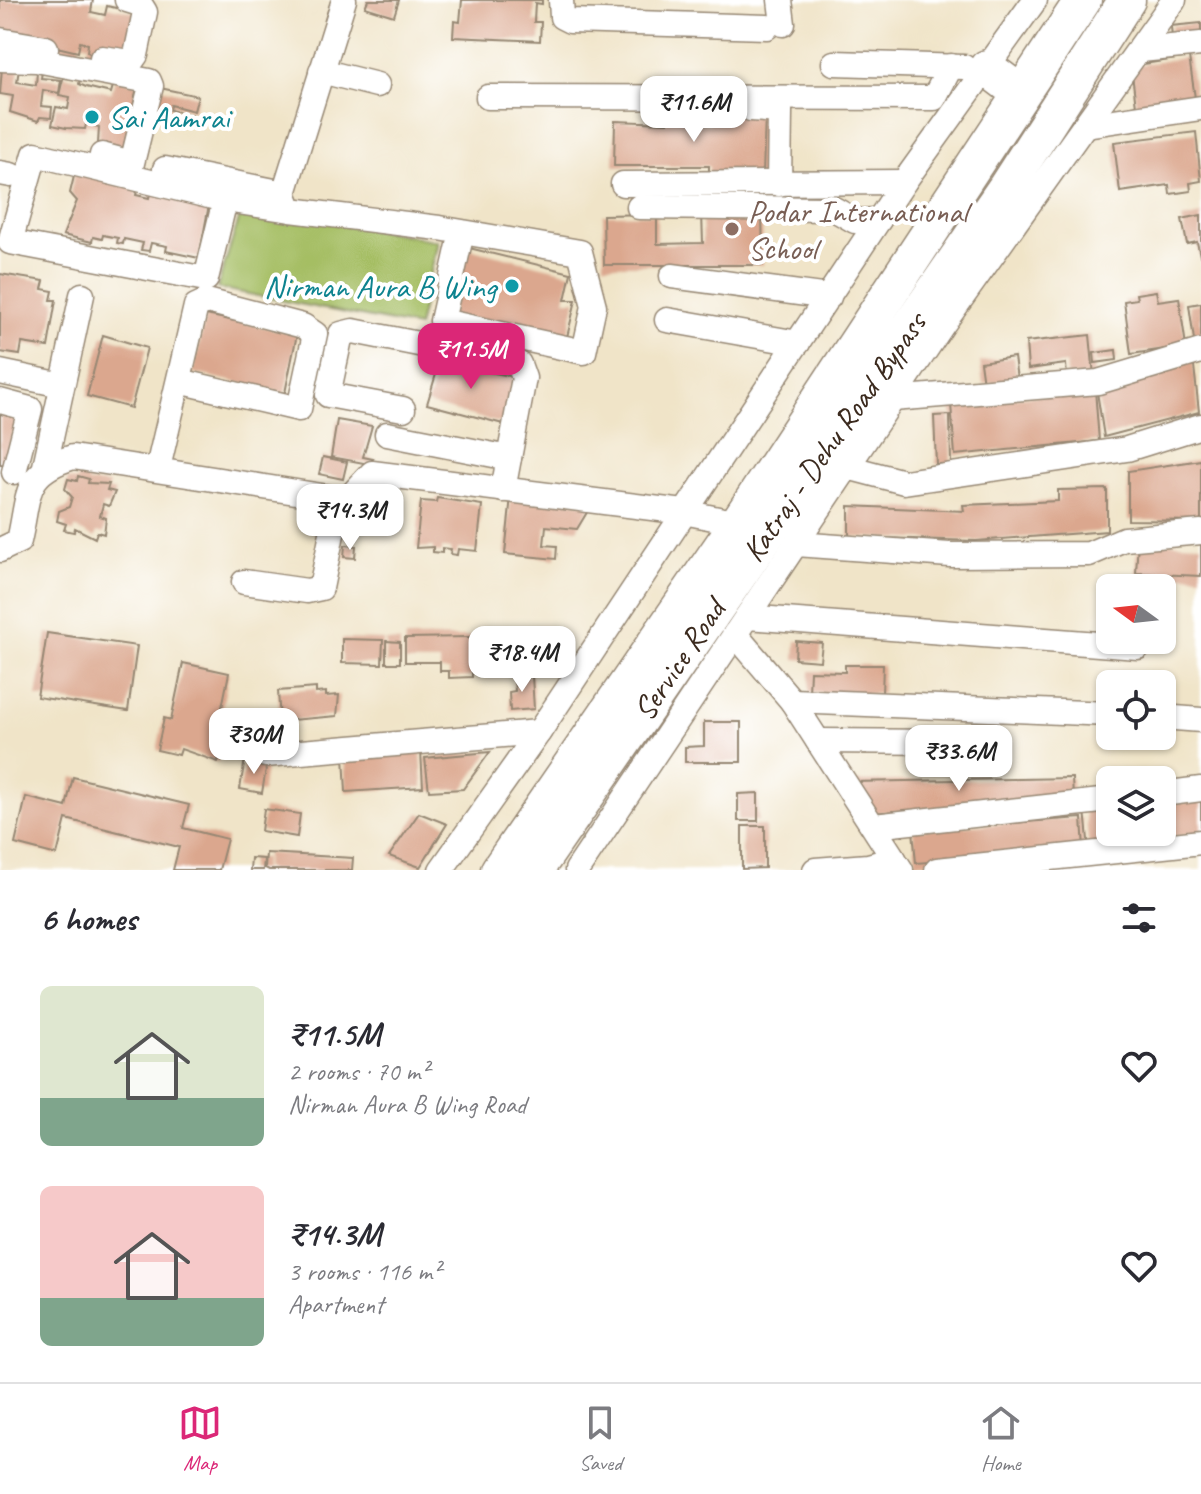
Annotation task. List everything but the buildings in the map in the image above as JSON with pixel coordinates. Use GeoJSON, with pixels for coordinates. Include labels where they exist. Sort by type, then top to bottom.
{"type":"FeatureCollection","features":[{"type":"Feature","properties":{"kind":"highway","name":"Katraj - Dehu Road Bypass"},"geometry":{"type":"LineString","coordinates":[[499,870],[738,523],[1083,0]]}},
{"type":"Feature","properties":{"kind":"highway","name":"Katraj - Dehu Road Bypass"},"geometry":{"type":"LineString","coordinates":[[535,870],[1005,189],[1127,0]]}},
{"type":"Feature","properties":{"kind":"highway"},"geometry":{"type":"LineString","coordinates":[[987,68],[1020,93]]}},
{"type":"Feature","properties":{"kind":"street"},"geometry":{"type":"LineString","coordinates":[[0,40],[131,62],[136,55],[145,12],[140,4],[127,0]]}},
{"type":"Feature","properties":{"kind":"street"},"geometry":{"type":"LineString","coordinates":[[288,201],[321,71],[344,0]]}},
{"type":"Feature","properties":{"kind":"street"},"geometry":{"type":"LineString","coordinates":[[561,0],[562,17],[570,21],[776,17]]}},
{"type":"Feature","properties":{"kind":"street"},"geometry":{"type":"LineString","coordinates":[[441,870],[539,732],[904,182],[1035,0]]}},
{"type":"Feature","properties":{"kind":"street"},"geometry":{"type":"LineString","coordinates":[[1086,125],[1174,0]]}},
{"type":"Feature","properties":{"kind":"street"},"geometry":{"type":"LineString","coordinates":[[1141,50],[1201,44]]}},
{"type":"Feature","properties":{"kind":"street"},"geometry":{"type":"LineString","coordinates":[[0,59],[36,60],[149,81],[151,86],[132,163]]}},
{"type":"Feature","properties":{"kind":"street"},"geometry":{"type":"LineString","coordinates":[[834,63],[987,68]]}},
{"type":"Feature","properties":{"kind":"street"},"geometry":{"type":"LineString","coordinates":[[488,97],[934,98],[951,66]]}},
{"type":"Feature","properties":{"kind":"street"},"geometry":{"type":"LineString","coordinates":[[321,71],[377,85]]}},
{"type":"Feature","properties":{"kind":"street"},"geometry":{"type":"LineString","coordinates":[[1086,125],[1201,108]]}},
{"type":"Feature","properties":{"kind":"street"},"geometry":{"type":"LineString","coordinates":[[611,110],[780,111],[779,184]]}},
{"type":"Feature","properties":{"kind":"street","name":"Service Road"},"geometry":{"type":"LineString","coordinates":[[577,870],[941,327],[1086,125]]}},
{"type":"Feature","properties":{"kind":"street"},"geometry":{"type":"LineString","coordinates":[[29,138],[288,201],[580,252],[594,306],[584,352],[442,321],[451,230]]}},
{"type":"Feature","properties":{"kind":"street"},"geometry":{"type":"LineString","coordinates":[[225,200],[206,279],[10,242],[35,154],[225,200],[288,201]]}},
{"type":"Feature","properties":{"kind":"street"},"geometry":{"type":"LineString","coordinates":[[623,184],[904,182]]}},
{"type":"Feature","properties":{"kind":"street"},"geometry":{"type":"LineString","coordinates":[[639,207],[834,209],[855,221],[879,220]]}},
{"type":"Feature","properties":{"kind":"street"},"geometry":{"type":"LineString","coordinates":[[672,276],[829,297]]}},
{"type":"Feature","properties":{"kind":"street"},"geometry":{"type":"LineString","coordinates":[[24,471],[62,385],[82,295]]}},
{"type":"Feature","properties":{"kind":"street"},"geometry":{"type":"LineString","coordinates":[[158,468],[194,313],[201,302],[303,326],[315,334],[299,409],[179,381]]}},
{"type":"Feature","properties":{"kind":"street"},"geometry":{"type":"LineString","coordinates":[[667,320],[798,343]]}},
{"type":"Feature","properties":{"kind":"street"},"geometry":{"type":"LineString","coordinates":[[403,409],[328,395],[341,334],[353,331],[519,364],[524,378],[503,490]]}},
{"type":"Feature","properties":{"kind":"street"},"geometry":{"type":"LineString","coordinates":[[893,399],[1098,382],[1201,351]]}},
{"type":"Feature","properties":{"kind":"street"},"geometry":{"type":"LineString","coordinates":[[0,372],[62,385]]}},
{"type":"Feature","properties":{"kind":"street"},"geometry":{"type":"LineString","coordinates":[[0,401],[30,409],[19,541],[0,550]]}},
{"type":"Feature","properties":{"kind":"street"},"geometry":{"type":"LineString","coordinates":[[847,467],[904,482],[1127,449],[1201,426]]}},
{"type":"Feature","properties":{"kind":"street"},"geometry":{"type":"LineString","coordinates":[[387,434],[509,458]]}},
{"type":"Feature","properties":{"kind":"street"},"geometry":{"type":"LineString","coordinates":[[24,471],[73,457],[347,500],[372,473],[684,512],[738,523]]}},
{"type":"Feature","properties":{"kind":"street"},"geometry":{"type":"LineString","coordinates":[[244,582],[307,591],[321,588],[339,499]]}},
{"type":"Feature","properties":{"kind":"street"},"geometry":{"type":"LineString","coordinates":[[796,544],[950,555],[1089,554],[1124,539],[1201,532]]}},
{"type":"Feature","properties":{"kind":"street"},"geometry":{"type":"LineString","coordinates":[[741,625],[1096,645]]}},
{"type":"Feature","properties":{"kind":"street"},"geometry":{"type":"LineString","coordinates":[[741,625],[898,865],[815,870]]}},
{"type":"Feature","properties":{"kind":"street"},"geometry":{"type":"LineString","coordinates":[[792,701],[1096,713]]}},
{"type":"Feature","properties":{"kind":"street"},"geometry":{"type":"LineString","coordinates":[[1176,718],[1201,720]]}},
{"type":"Feature","properties":{"kind":"street"},"geometry":{"type":"LineString","coordinates":[[265,755],[539,732]]}},
{"type":"Feature","properties":{"kind":"street"},"geometry":{"type":"LineString","coordinates":[[818,741],[945,742]]}},
{"type":"Feature","properties":{"kind":"street"},"geometry":{"type":"LineString","coordinates":[[1176,792],[1201,789]]}},
{"type":"Feature","properties":{"kind":"street"},"geometry":{"type":"LineString","coordinates":[[874,826],[1096,802]]}},
{"type":"Feature","properties":{"kind":"street"},"geometry":{"type":"LineString","coordinates":[[937,870],[1201,842]]}},
{"type":"Feature","properties":{"kind":"green space"},"geometry":{"type":"Polygon","coordinates":[[[242,210],[341,223],[438,241],[418,327],[217,288],[242,210]]]}},
{"type":"Feature","properties":{"kind":"place","name":"Sai Aamrai"},"geometry":{"type":"Point","coordinates":[92,117]}},
{"type":"Feature","properties":{"kind":"place","name":"Podar International School"},"geometry":{"type":"Point","coordinates":[732,229]}},
{"type":"Feature","properties":{"kind":"place","name":"Nirman Aura B Wing"},"geometry":{"type":"Point","coordinates":[512,286]}}]}
